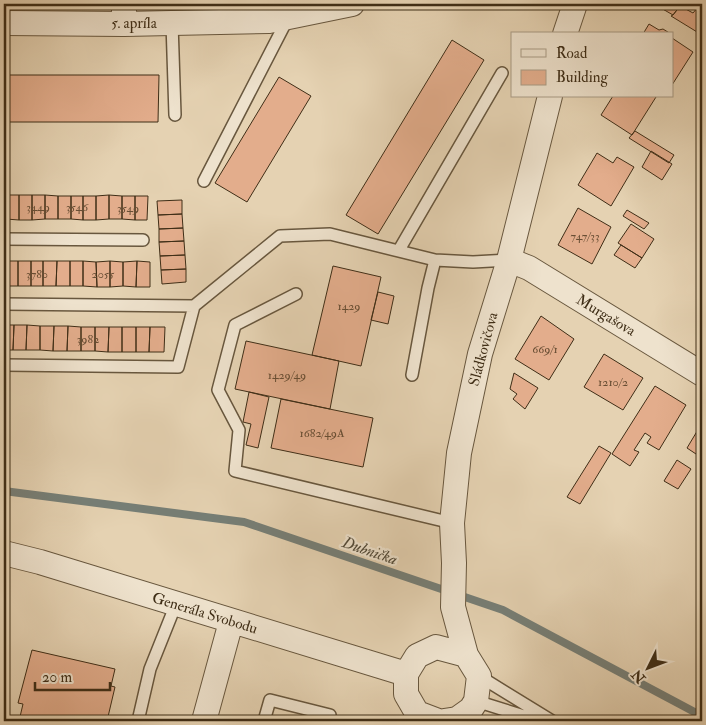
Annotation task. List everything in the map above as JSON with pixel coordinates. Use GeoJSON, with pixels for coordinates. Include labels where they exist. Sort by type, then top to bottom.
{"type":"FeatureCollection","features":[{"type":"Feature","properties":{"kind":"street","name":"5. apríla"},"geometry":{"type":"LineString","coordinates":[[4,23],[124,14],[172,23],[228,13],[269,21],[352,4]]}},
{"type":"Feature","properties":{"kind":"street"},"geometry":{"type":"LineString","coordinates":[[566,32],[575,4]]}},
{"type":"Feature","properties":{"kind":"street","name":"Sládkovičova"},"geometry":{"type":"LineString","coordinates":[[479,676],[466,655],[453,607],[454,563],[452,523],[458,452],[480,354],[508,260],[549,98]]}},
{"type":"Feature","properties":{"kind":"street","name":"Murgašova"},"geometry":{"type":"LineString","coordinates":[[508,260],[529,268],[702,374]]}},
{"type":"Feature","properties":{"kind":"street","name":"Generála Svobodu"},"geometry":{"type":"LineString","coordinates":[[4,553],[40,562],[406,674]]}},
{"type":"Feature","properties":{"kind":"street","name":"Sládkovičova"},"geometry":{"type":"LineString","coordinates":[[436,647],[453,607]]}},
{"type":"Feature","properties":{"kind":"street"},"geometry":{"type":"LineString","coordinates":[[204,721],[232,622]]}},
{"type":"Feature","properties":{"kind":"street"},"geometry":{"type":"LineString","coordinates":[[438,721],[417,713],[406,694],[406,674],[417,656],[436,647],[466,655]]}},
{"type":"Feature","properties":{"kind":"street"},"geometry":{"type":"LineString","coordinates":[[444,721],[457,719],[474,710],[479,676]]}},
{"type":"Feature","properties":{"kind":"lane"},"geometry":{"type":"LineString","coordinates":[[204,181],[289,17]]}},
{"type":"Feature","properties":{"kind":"lane"},"geometry":{"type":"LineString","coordinates":[[172,23],[175,115]]}},
{"type":"Feature","properties":{"kind":"lane"},"geometry":{"type":"LineString","coordinates":[[399,250],[502,73]]}},
{"type":"Feature","properties":{"kind":"lane"},"geometry":{"type":"LineString","coordinates":[[4,365],[178,367],[194,306],[280,236],[330,234],[435,260],[473,262],[508,260]]}},
{"type":"Feature","properties":{"kind":"lane"},"geometry":{"type":"LineString","coordinates":[[4,239],[143,240]]}},
{"type":"Feature","properties":{"kind":"lane"},"geometry":{"type":"LineString","coordinates":[[412,375],[435,260]]}},
{"type":"Feature","properties":{"kind":"lane"},"geometry":{"type":"LineString","coordinates":[[296,294],[235,325],[218,390],[238,430],[235,471],[452,523]]}},
{"type":"Feature","properties":{"kind":"lane"},"geometry":{"type":"LineString","coordinates":[[4,304],[194,306]]}},
{"type":"Feature","properties":{"kind":"lane"},"geometry":{"type":"LineString","coordinates":[[138,721],[150,669],[176,604]]}},
{"type":"Feature","properties":{"kind":"lane"},"geometry":{"type":"LineString","coordinates":[[479,676],[552,721]]}},
{"type":"Feature","properties":{"kind":"lane"},"geometry":{"type":"LineString","coordinates":[[264,721],[270,700],[330,715],[329,721]]}},
{"type":"Feature","properties":{"kind":"lane"},"geometry":{"type":"LineString","coordinates":[[474,710],[540,721]]}},
{"type":"Feature","properties":{"kind":"building"},"geometry":{"type":"Polygon","coordinates":[[[654,4],[688,4],[685,8],[680,6],[673,15],[654,4]]]}},
{"type":"Feature","properties":{"kind":"building"},"geometry":{"type":"Polygon","coordinates":[[[680,6],[693,13],[698,7],[702,9],[702,35],[671,16],[680,6]]]}},
{"type":"Feature","properties":{"kind":"building"},"geometry":{"type":"Polygon","coordinates":[[[649,24],[659,30],[663,29],[668,32],[644,32],[649,24]]]}},
{"type":"Feature","properties":{"kind":"building"},"geometry":{"type":"Polygon","coordinates":[[[674,39],[693,52],[674,82],[674,39]]]}},
{"type":"Feature","properties":{"kind":"building"},"geometry":{"type":"Polygon","coordinates":[[[452,40],[484,60],[378,234],[346,215],[452,40]]]}},
{"type":"Feature","properties":{"kind":"building"},"geometry":{"type":"Polygon","coordinates":[[[4,75],[159,75],[158,122],[4,122],[4,75]]]}},
{"type":"Feature","properties":{"kind":"building"},"geometry":{"type":"Polygon","coordinates":[[[279,77],[311,96],[247,202],[215,183],[279,77]]]}},
{"type":"Feature","properties":{"kind":"building"},"geometry":{"type":"Polygon","coordinates":[[[612,98],[655,98],[632,135],[601,115],[612,98]]]}},
{"type":"Feature","properties":{"kind":"building"},"geometry":{"type":"Polygon","coordinates":[[[635,131],[674,155],[669,163],[629,138],[635,131]]]}},
{"type":"Feature","properties":{"kind":"building"},"geometry":{"type":"Polygon","coordinates":[[[651,151],[672,164],[662,180],[642,167],[651,151]]]}},
{"type":"Feature","properties":{"kind":"building"},"geometry":{"type":"Polygon","coordinates":[[[597,153],[613,163],[617,157],[634,167],[611,206],[578,185],[597,153]]]}},
{"type":"Feature","properties":{"kind":"building"},"geometry":{"type":"Polygon","coordinates":[[[4,195],[6,195],[6,219],[4,219],[4,195]]]}},
{"type":"Feature","properties":{"kind":"building"},"geometry":{"type":"Polygon","coordinates":[[[6,195],[19,195],[19,220],[6,219],[6,195]]]}},
{"type":"Feature","properties":{"kind":"building"},"geometry":{"type":"Polygon","coordinates":[[[19,195],[32,195],[32,220],[19,220],[19,195]]]}},
{"type":"Feature","properties":{"kind":"building"},"geometry":{"type":"Polygon","coordinates":[[[32,195],[45,195],[45,219],[32,220],[32,195]]]}},
{"type":"Feature","properties":{"kind":"building"},"geometry":{"type":"Polygon","coordinates":[[[45,195],[58,196],[58,219],[45,219],[45,195]]]}},
{"type":"Feature","properties":{"kind":"building"},"geometry":{"type":"Polygon","coordinates":[[[109,195],[109,219],[96,220],[96,196],[109,195]]]}},
{"type":"Feature","properties":{"kind":"building"},"geometry":{"type":"Polygon","coordinates":[[[109,195],[122,196],[122,219],[109,219],[109,195]]]}},
{"type":"Feature","properties":{"kind":"building"},"geometry":{"type":"Polygon","coordinates":[[[58,196],[71,196],[71,219],[58,219],[58,196]]]}},
{"type":"Feature","properties":{"kind":"building"},"geometry":{"type":"Polygon","coordinates":[[[71,196],[83,196],[83,220],[71,219],[71,196]]]}},
{"type":"Feature","properties":{"kind":"building"},"geometry":{"type":"Polygon","coordinates":[[[83,196],[96,196],[96,220],[83,220],[83,196]]]}},
{"type":"Feature","properties":{"kind":"building"},"geometry":{"type":"Polygon","coordinates":[[[122,196],[135,196],[135,220],[122,219],[122,196]]]}},
{"type":"Feature","properties":{"kind":"building"},"geometry":{"type":"Polygon","coordinates":[[[135,196],[148,196],[147,220],[135,220],[135,196]]]}},
{"type":"Feature","properties":{"kind":"building"},"geometry":{"type":"Polygon","coordinates":[[[182,200],[182,214],[158,215],[157,201],[182,200]]]}},
{"type":"Feature","properties":{"kind":"building"},"geometry":{"type":"Polygon","coordinates":[[[578,208],[611,227],[592,264],[558,245],[578,208]]]}},
{"type":"Feature","properties":{"kind":"building"},"geometry":{"type":"Polygon","coordinates":[[[627,210],[649,223],[644,229],[623,216],[627,210]]]}},
{"type":"Feature","properties":{"kind":"building"},"geometry":{"type":"Polygon","coordinates":[[[182,214],[183,228],[159,229],[158,215],[182,214]]]}},
{"type":"Feature","properties":{"kind":"building"},"geometry":{"type":"Polygon","coordinates":[[[631,224],[654,239],[642,258],[618,243],[631,224]]]}},
{"type":"Feature","properties":{"kind":"building"},"geometry":{"type":"Polygon","coordinates":[[[183,228],[184,241],[159,242],[159,229],[183,228]]]}},
{"type":"Feature","properties":{"kind":"building"},"geometry":{"type":"Polygon","coordinates":[[[184,241],[185,255],[160,256],[159,242],[184,241]]]}},
{"type":"Feature","properties":{"kind":"building"},"geometry":{"type":"Polygon","coordinates":[[[621,245],[642,258],[635,268],[614,255],[621,245]]]}},
{"type":"Feature","properties":{"kind":"building"},"geometry":{"type":"Polygon","coordinates":[[[185,255],[186,269],[161,270],[160,256],[185,255]]]}},
{"type":"Feature","properties":{"kind":"building"},"geometry":{"type":"Polygon","coordinates":[[[4,261],[6,261],[5,286],[4,286],[4,261]]]}},
{"type":"Feature","properties":{"kind":"building"},"geometry":{"type":"Polygon","coordinates":[[[6,261],[18,261],[18,286],[5,286],[6,261]]]}},
{"type":"Feature","properties":{"kind":"building"},"geometry":{"type":"Polygon","coordinates":[[[18,261],[31,261],[31,286],[18,286],[18,261]]]}},
{"type":"Feature","properties":{"kind":"building"},"geometry":{"type":"Polygon","coordinates":[[[31,261],[43,261],[43,286],[31,286],[31,261]]]}},
{"type":"Feature","properties":{"kind":"building"},"geometry":{"type":"Polygon","coordinates":[[[43,261],[57,261],[56,286],[43,286],[43,261]]]}},
{"type":"Feature","properties":{"kind":"building"},"geometry":{"type":"Polygon","coordinates":[[[57,261],[70,261],[70,286],[56,286],[57,261]]]}},
{"type":"Feature","properties":{"kind":"building"},"geometry":{"type":"Polygon","coordinates":[[[70,261],[83,261],[83,286],[70,286],[70,261]]]}},
{"type":"Feature","properties":{"kind":"building"},"geometry":{"type":"Polygon","coordinates":[[[83,261],[96,262],[97,287],[83,286],[83,261]]]}},
{"type":"Feature","properties":{"kind":"building"},"geometry":{"type":"Polygon","coordinates":[[[110,261],[110,287],[97,287],[96,262],[110,261]]]}},
{"type":"Feature","properties":{"kind":"building"},"geometry":{"type":"Polygon","coordinates":[[[110,261],[123,262],[123,286],[110,287],[110,261]]]}},
{"type":"Feature","properties":{"kind":"building"},"geometry":{"type":"Polygon","coordinates":[[[137,261],[136,287],[123,286],[123,262],[137,261]]]}},
{"type":"Feature","properties":{"kind":"building"},"geometry":{"type":"Polygon","coordinates":[[[137,261],[150,262],[150,287],[136,287],[137,261]]]}},
{"type":"Feature","properties":{"kind":"building"},"geometry":{"type":"Polygon","coordinates":[[[333,266],[381,277],[361,366],[312,355],[333,266]]]}},
{"type":"Feature","properties":{"kind":"building"},"geometry":{"type":"Polygon","coordinates":[[[186,269],[186,282],[162,284],[161,270],[186,269]]]}},
{"type":"Feature","properties":{"kind":"building"},"geometry":{"type":"Polygon","coordinates":[[[378,292],[394,296],[388,324],[371,320],[378,292]]]}},
{"type":"Feature","properties":{"kind":"building"},"geometry":{"type":"Polygon","coordinates":[[[541,316],[574,339],[549,380],[515,359],[541,316]]]}},
{"type":"Feature","properties":{"kind":"building"},"geometry":{"type":"Polygon","coordinates":[[[4,325],[14,325],[13,350],[4,350],[4,325]]]}},
{"type":"Feature","properties":{"kind":"building"},"geometry":{"type":"Polygon","coordinates":[[[14,325],[27,325],[26,350],[13,350],[14,325]]]}},
{"type":"Feature","properties":{"kind":"building"},"geometry":{"type":"Polygon","coordinates":[[[27,325],[40,326],[40,350],[26,350],[27,325]]]}},
{"type":"Feature","properties":{"kind":"building"},"geometry":{"type":"Polygon","coordinates":[[[40,326],[54,326],[53,351],[40,350],[40,326]]]}},
{"type":"Feature","properties":{"kind":"building"},"geometry":{"type":"Polygon","coordinates":[[[54,326],[68,326],[67,351],[53,351],[54,326]]]}},
{"type":"Feature","properties":{"kind":"building"},"geometry":{"type":"Polygon","coordinates":[[[68,326],[81,327],[81,351],[67,351],[68,326]]]}},
{"type":"Feature","properties":{"kind":"building"},"geometry":{"type":"Polygon","coordinates":[[[81,327],[95,327],[95,351],[81,351],[81,327]]]}},
{"type":"Feature","properties":{"kind":"building"},"geometry":{"type":"Polygon","coordinates":[[[95,327],[109,327],[108,352],[95,351],[95,327]]]}},
{"type":"Feature","properties":{"kind":"building"},"geometry":{"type":"Polygon","coordinates":[[[109,327],[122,327],[122,352],[108,352],[109,327]]]}},
{"type":"Feature","properties":{"kind":"building"},"geometry":{"type":"Polygon","coordinates":[[[122,327],[136,327],[136,352],[122,352],[122,327]]]}},
{"type":"Feature","properties":{"kind":"building"},"geometry":{"type":"Polygon","coordinates":[[[136,327],[150,327],[149,352],[136,352],[136,327]]]}},
{"type":"Feature","properties":{"kind":"building"},"geometry":{"type":"Polygon","coordinates":[[[150,327],[165,327],[164,352],[149,352],[150,327]]]}},
{"type":"Feature","properties":{"kind":"building"},"geometry":{"type":"Polygon","coordinates":[[[246,341],[339,361],[330,409],[235,389],[246,341]]]}},
{"type":"Feature","properties":{"kind":"building"},"geometry":{"type":"Polygon","coordinates":[[[604,354],[643,378],[623,410],[584,387],[604,354]]]}},
{"type":"Feature","properties":{"kind":"building"},"geometry":{"type":"Polygon","coordinates":[[[514,373],[538,388],[525,409],[513,399],[517,394],[510,389],[514,373]]]}},
{"type":"Feature","properties":{"kind":"building"},"geometry":{"type":"Polygon","coordinates":[[[655,386],[686,405],[659,450],[647,443],[651,437],[645,433],[634,450],[639,452],[630,466],[612,454],[655,386]]]}},
{"type":"Feature","properties":{"kind":"building"},"geometry":{"type":"Polygon","coordinates":[[[249,392],[269,397],[258,448],[246,445],[251,424],[243,422],[249,392]]]}},
{"type":"Feature","properties":{"kind":"building"},"geometry":{"type":"Polygon","coordinates":[[[281,399],[373,418],[363,467],[271,448],[281,399]]]}},
{"type":"Feature","properties":{"kind":"building"},"geometry":{"type":"Polygon","coordinates":[[[702,423],[702,458],[687,448],[702,423]]]}},
{"type":"Feature","properties":{"kind":"building"},"geometry":{"type":"Polygon","coordinates":[[[599,446],[611,453],[580,504],[567,497],[599,446]]]}},
{"type":"Feature","properties":{"kind":"building"},"geometry":{"type":"Polygon","coordinates":[[[677,460],[691,469],[678,489],[664,481],[677,460]]]}},
{"type":"Feature","properties":{"kind":"building"},"geometry":{"type":"Polygon","coordinates":[[[32,650],[115,669],[111,686],[115,687],[107,721],[19,721],[23,704],[18,703],[32,650]]]}},
{"type":"Feature","properties":{"kind":"waterway","name":"Dubnička"},"geometry":{"type":"LineString","coordinates":[[4,491],[244,522],[503,610],[702,716]]}}]}
